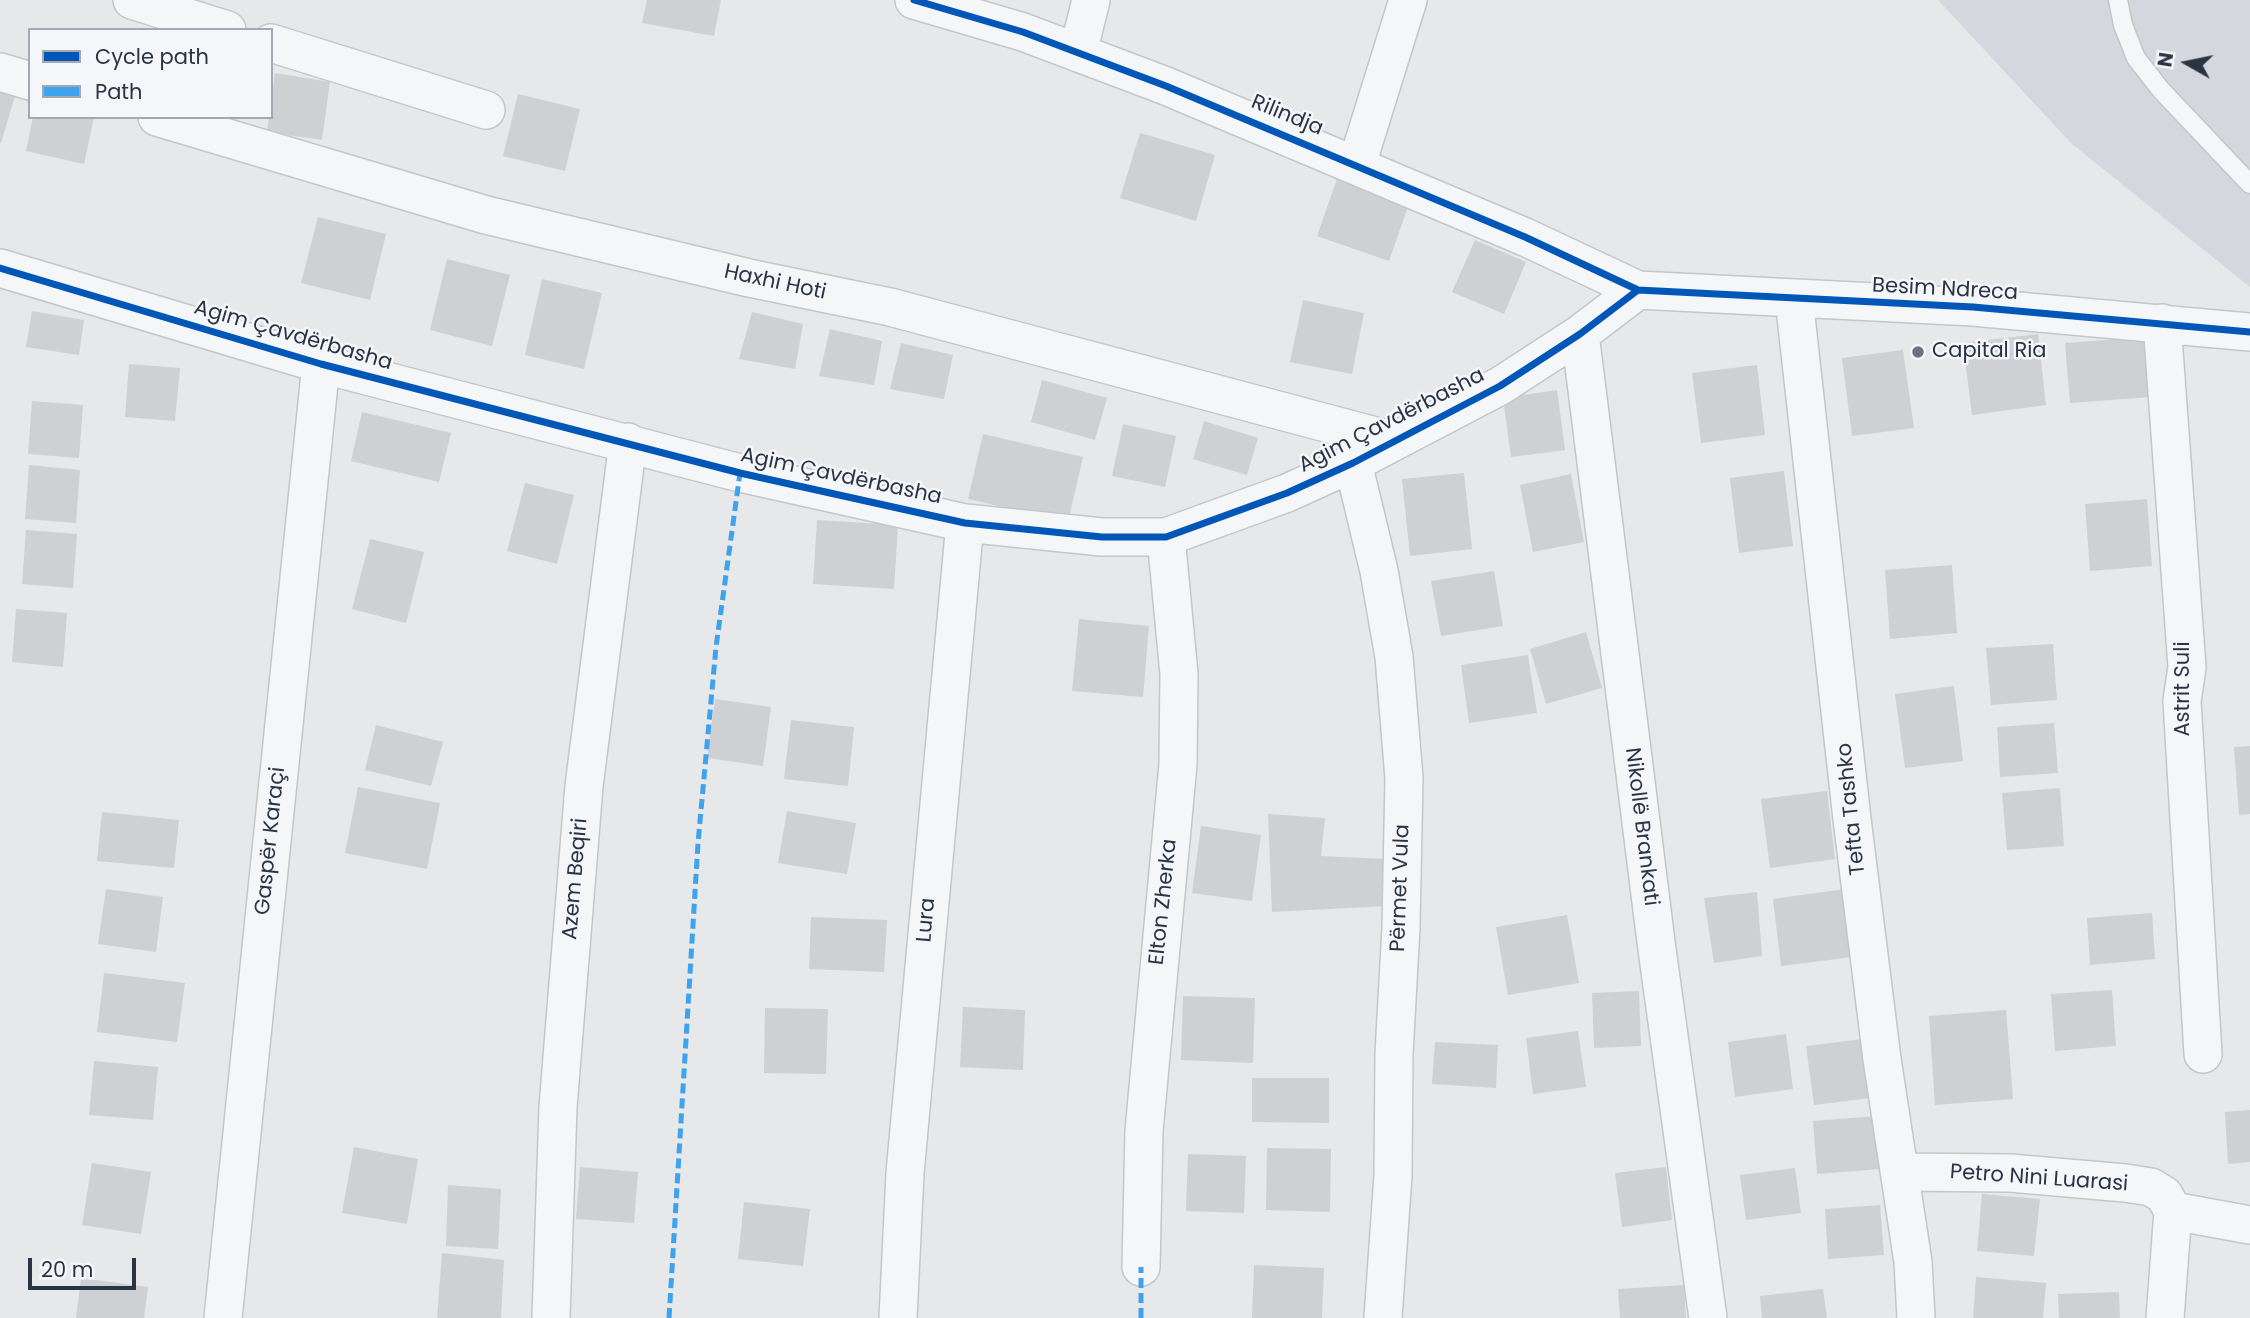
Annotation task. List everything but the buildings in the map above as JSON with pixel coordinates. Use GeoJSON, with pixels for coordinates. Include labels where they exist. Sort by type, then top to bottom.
{"type":"FeatureCollection","features":[{"type":"Feature","properties":{"kind":"street"},"geometry":{"type":"LineString","coordinates":[[132,0],[183,23],[215,28]]}},
{"type":"Feature","properties":{"kind":"street","name":"Rilindja"},"geometry":{"type":"LineString","coordinates":[[914,0],[1023,32],[1078,52],[1357,164],[1525,237],[1638,290]]}},
{"type":"Feature","properties":{"kind":"street"},"geometry":{"type":"LineString","coordinates":[[1078,52],[1091,0]]}},
{"type":"Feature","properties":{"kind":"street"},"geometry":{"type":"LineString","coordinates":[[1357,164],[1408,0]]}},
{"type":"Feature","properties":{"kind":"street"},"geometry":{"type":"LineString","coordinates":[[273,44],[486,110]]}},
{"type":"Feature","properties":{"kind":"street"},"geometry":{"type":"LineString","coordinates":[[0,72],[28,80]]}},
{"type":"Feature","properties":{"kind":"street","name":"Haxhi Hoti"},"geometry":{"type":"LineString","coordinates":[[164,119],[486,215],[748,278],[890,307],[1394,441]]}},
{"type":"Feature","properties":{"kind":"street","name":"Agim Çavdërbasha"},"geometry":{"type":"LineString","coordinates":[[0,268],[321,364],[740,473],[965,523],[1101,537],[1166,537],[1287,492],[1353,463],[1500,386],[1580,334],[1638,290]]}},
{"type":"Feature","properties":{"kind":"street","name":"Besim Ndreca"},"geometry":{"type":"LineString","coordinates":[[1638,290],[1973,307],[2250,332]]}},
{"type":"Feature","properties":{"kind":"street","name":"Tefta Tashko"},"geometry":{"type":"LineString","coordinates":[[1794,299],[1852,819],[1882,1059],[1913,1262],[1916,1318]]}},
{"type":"Feature","properties":{"kind":"street","name":"Astrit Suli"},"geometry":{"type":"LineString","coordinates":[[2162,323],[2187,667],[2182,701],[2203,1054]]}},
{"type":"Feature","properties":{"kind":"street","name":"Nikollë Brankati"},"geometry":{"type":"LineString","coordinates":[[1580,334],[1656,942],[1708,1318]]}},
{"type":"Feature","properties":{"kind":"street","name":"Gaspër Karaçi"},"geometry":{"type":"LineString","coordinates":[[223,1318],[321,364]]}},
{"type":"Feature","properties":{"kind":"street","name":"Azem Beqiri"},"geometry":{"type":"LineString","coordinates":[[551,1318],[558,1107],[583,786],[628,442]]}},
{"type":"Feature","properties":{"kind":"street","name":"Përmet Vula"},"geometry":{"type":"LineString","coordinates":[[1353,463],[1379,571],[1394,657],[1404,778],[1401,927],[1394,1054],[1393,1175],[1383,1318]]}},
{"type":"Feature","properties":{"kind":"street","name":"Lura"},"geometry":{"type":"LineString","coordinates":[[898,1318],[905,1173],[965,523]]}},
{"type":"Feature","properties":{"kind":"street","name":"Elton Zherka"},"geometry":{"type":"LineString","coordinates":[[1142,1267],[1145,1118],[1178,764],[1179,674],[1166,537]]}},
{"type":"Feature","properties":{"kind":"street","name":"Petro Nini Luarasi"},"geometry":{"type":"LineString","coordinates":[[1900,1172],[2010,1172],[2125,1183],[2151,1187],[2164,1195],[2173,1211]]}},
{"type":"Feature","properties":{"kind":"street"},"geometry":{"type":"LineString","coordinates":[[2165,1318],[2173,1211],[2250,1225]]}},
{"type":"Feature","properties":{"kind":"lane"},"geometry":{"type":"LineString","coordinates":[[2118,0],[2123,25],[2136,58],[2161,90],[2250,184]]}},
{"type":"Feature","properties":{"kind":"shaded area"},"geometry":{"type":"Polygon","coordinates":[[[1938,0],[2250,0],[2250,287],[2072,144],[1938,0]]]}},
{"type":"Feature","properties":{"kind":"marked path"},"geometry":{"type":"LineString","coordinates":[[669,1318],[698,843],[716,647],[740,473]]}},
{"type":"Feature","properties":{"kind":"marked path"},"geometry":{"type":"LineString","coordinates":[[1141,1267],[1141,1318]]}},
{"type":"Feature","properties":{"kind":"cycle path"},"geometry":{"type":"LineString","coordinates":[[914,0],[1023,32],[1166,86],[1525,237],[1638,290],[1973,307],[2250,332]]}},
{"type":"Feature","properties":{"kind":"cycle path"},"geometry":{"type":"LineString","coordinates":[[0,268],[321,364],[740,473],[965,523],[1102,537],[1166,537],[1287,493],[1353,463],[1500,386],[1580,334],[1638,290]]}},
{"type":"Feature","properties":{"kind":"place","name":"Capital Ria"},"geometry":{"type":"Point","coordinates":[1918,352]}}]}
